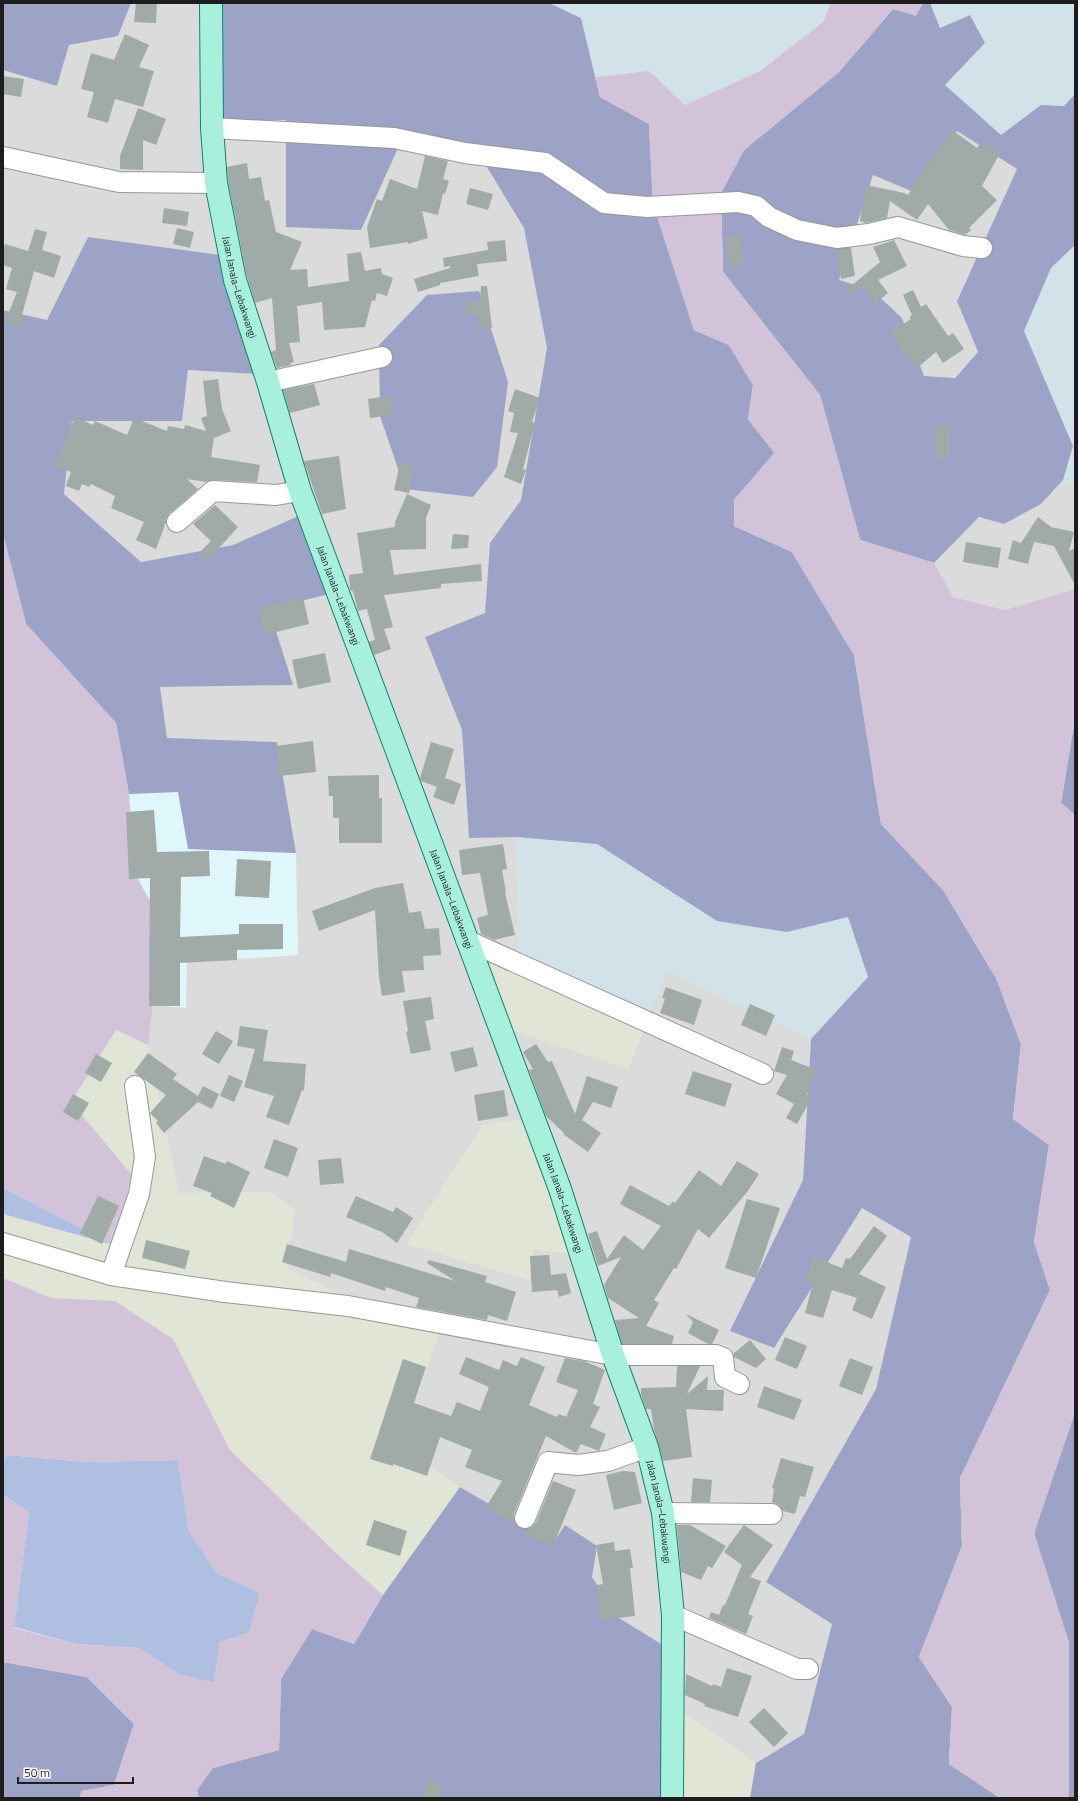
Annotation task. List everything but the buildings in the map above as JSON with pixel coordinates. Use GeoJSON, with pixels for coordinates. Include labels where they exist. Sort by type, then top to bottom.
{"type":"FeatureCollection","features":[{"type":"Feature","properties":{"kind":"main road","name":"Jalan Janala–Lebakwangi"},"geometry":{"type":"LineString","coordinates":[[211,3],[212,128],[216,183],[235,280],[268,382],[300,491],[560,1189],[613,1355],[647,1447],[663,1513],[673,1615],[672,1798]]}},
{"type":"Feature","properties":{"kind":"street"},"geometry":{"type":"LineString","coordinates":[[212,128],[394,138],[464,153],[545,163],[604,202],[647,207],[738,202],[756,206],[769,217],[797,230],[837,238],[869,234],[898,227],[963,246],[982,248]]}},
{"type":"Feature","properties":{"kind":"street"},"geometry":{"type":"LineString","coordinates":[[3,157],[119,182],[216,183]]}},
{"type":"Feature","properties":{"kind":"street"},"geometry":{"type":"LineString","coordinates":[[268,382],[382,357]]}},
{"type":"Feature","properties":{"kind":"street"},"geometry":{"type":"LineString","coordinates":[[177,522],[213,491],[276,495],[300,491]]}},
{"type":"Feature","properties":{"kind":"street"},"geometry":{"type":"LineString","coordinates":[[466,940],[763,1074]]}},
{"type":"Feature","properties":{"kind":"street"},"geometry":{"type":"LineString","coordinates":[[111,1275],[139,1194],[145,1157],[134,1086]]}},
{"type":"Feature","properties":{"kind":"street"},"geometry":{"type":"LineString","coordinates":[[3,1243],[111,1275],[225,1292],[348,1306],[613,1355],[716,1355],[723,1358],[725,1377],[739,1384]]}},
{"type":"Feature","properties":{"kind":"street"},"geometry":{"type":"LineString","coordinates":[[525,1518],[548,1462],[578,1465],[608,1460],[647,1447]]}},
{"type":"Feature","properties":{"kind":"street"},"geometry":{"type":"LineString","coordinates":[[663,1513],[772,1514]]}},
{"type":"Feature","properties":{"kind":"street"},"geometry":{"type":"LineString","coordinates":[[673,1615],[797,1669],[808,1669]]}},
{"type":"Feature","properties":{"kind":"shaded area"},"geometry":{"type":"Polygon","coordinates":[[[3,3],[131,3],[118,36],[69,45],[57,86],[3,70],[3,3]]]}},
{"type":"Feature","properties":{"kind":"shaded area"},"geometry":{"type":"Polygon","coordinates":[[[131,3],[221,3],[212,121],[286,120],[402,137],[482,159],[524,228],[547,348],[521,500],[490,543],[485,613],[425,637],[462,730],[469,838],[516,837],[519,968],[628,1069],[666,971],[811,1039],[803,1180],[730,1331],[774,1348],[862,1208],[911,1237],[876,1389],[766,1582],[832,1624],[804,1735],[756,1763],[670,1703],[665,1647],[619,1618],[592,1577],[555,1543],[460,1487],[400,1445],[368,1308],[287,1269],[294,1210],[271,1192],[179,1193],[148,1045],[153,1005],[187,962],[298,955],[296,853],[277,742],[166,738],[160,687],[292,685],[269,608],[328,594],[303,515],[233,545],[141,562],[64,494],[72,421],[182,421],[188,370],[258,374],[88,237],[47,320],[3,310],[3,70],[57,86],[69,45],[118,36],[131,3]]]}},
{"type":"Feature","properties":{"kind":"shaded area"},"geometry":{"type":"Polygon","coordinates":[[[221,3],[549,3],[581,18],[600,97],[649,124],[653,204],[694,330],[729,345],[753,385],[748,419],[775,453],[734,500],[734,526],[792,552],[854,655],[881,824],[943,890],[996,978],[1021,1044],[1013,1119],[1049,1145],[1034,1242],[1050,1290],[960,1478],[962,1546],[919,1657],[952,1707],[949,1764],[1000,1798],[750,1798],[756,1763],[804,1734],[832,1624],[766,1582],[876,1389],[911,1237],[862,1208],[774,1348],[730,1331],[803,1180],[811,1039],[868,977],[848,917],[787,932],[717,921],[597,844],[516,837],[469,838],[462,730],[425,637],[485,613],[490,543],[521,500],[547,348],[524,228],[482,159],[403,137],[361,230],[286,227],[286,120],[212,121],[221,3]]]}},
{"type":"Feature","properties":{"kind":"shaded area"},"geometry":{"type":"Polygon","coordinates":[[[549,3],[831,3],[823,22],[760,71],[685,105],[649,71],[595,77],[581,18],[549,3]]]}},
{"type":"Feature","properties":{"kind":"shaded area"},"geometry":{"type":"Polygon","coordinates":[[[831,3],[923,3],[916,16],[893,9],[839,72],[744,150],[721,193],[723,272],[820,395],[860,540],[934,563],[953,597],[1005,610],[1075,589],[1075,730],[1073,730],[1061,803],[1075,815],[1075,1412],[1034,1533],[1069,1643],[1069,1798],[1000,1798],[949,1764],[952,1707],[919,1657],[962,1546],[960,1478],[1050,1290],[1034,1242],[1049,1145],[1013,1119],[1021,1044],[996,978],[943,890],[881,824],[854,655],[792,552],[734,526],[734,500],[774,453],[748,419],[753,385],[729,345],[694,330],[653,204],[649,124],[600,97],[595,77],[649,71],[685,105],[760,71],[823,22],[831,3]]]}},
{"type":"Feature","properties":{"kind":"shaded area"},"geometry":{"type":"Polygon","coordinates":[[[923,3],[930,3],[940,28],[970,15],[985,43],[945,85],[1001,135],[1041,105],[1064,106],[1075,94],[1075,245],[1051,268],[1024,331],[1073,446],[1063,480],[1041,504],[1004,524],[979,517],[934,563],[860,540],[820,395],[723,272],[721,193],[744,150],[839,72],[893,9],[915,15],[923,3]],[[957,131],[911,191],[873,175],[839,280],[872,290],[902,318],[924,376],[955,378],[978,352],[957,301],[1017,169],[957,131]]]}},
{"type":"Feature","properties":{"kind":"shaded area"},"geometry":{"type":"Polygon","coordinates":[[[930,3],[1075,3],[1075,94],[1064,106],[1041,105],[1001,135],[945,85],[985,43],[970,15],[940,28],[930,3]]]}},
{"type":"Feature","properties":{"kind":"shaded area"},"geometry":{"type":"Polygon","coordinates":[[[957,131],[1017,169],[957,300],[978,352],[954,378],[924,376],[902,318],[839,280],[873,175],[911,191],[957,131]]]}},
{"type":"Feature","properties":{"kind":"shaded area"},"geometry":{"type":"Polygon","coordinates":[[[88,237],[227,256],[258,374],[188,370],[182,421],[72,421],[64,494],[141,562],[233,545],[303,514],[329,594],[269,609],[293,685],[160,687],[167,738],[277,742],[296,853],[188,849],[178,792],[129,794],[116,723],[26,624],[3,534],[3,310],[47,320],[88,237]]]}},
{"type":"Feature","properties":{"kind":"shaded area"},"geometry":{"type":"Polygon","coordinates":[[[1075,245],[1075,488],[1063,480],[1073,446],[1024,331],[1051,268],[1075,245]]]}},
{"type":"Feature","properties":{"kind":"shaded area"},"geometry":{"type":"Polygon","coordinates":[[[479,291],[508,382],[497,467],[473,497],[405,489],[380,416],[379,345],[427,295],[479,291]]]}},
{"type":"Feature","properties":{"kind":"shaded area"},"geometry":{"type":"Polygon","coordinates":[[[1063,480],[1075,488],[1075,589],[1005,610],[953,597],[934,563],[979,517],[1004,524],[1041,504],[1063,480]]]}},
{"type":"Feature","properties":{"kind":"shaded area"},"geometry":{"type":"Polygon","coordinates":[[[3,534],[26,624],[116,723],[129,794],[134,872],[159,917],[153,1005],[148,1045],[116,1030],[71,1102],[131,1174],[117,1246],[3,1188],[3,534]]]}},
{"type":"Feature","properties":{"kind":"shaded area"},"geometry":{"type":"Polygon","coordinates":[[[1073,730],[1075,730],[1075,815],[1061,803],[1073,730]]]}},
{"type":"Feature","properties":{"kind":"shaded area"},"geometry":{"type":"Polygon","coordinates":[[[178,791],[188,849],[296,853],[298,955],[187,962],[186,1008],[153,1005],[134,872],[129,794],[178,791]]]}},
{"type":"Feature","properties":{"kind":"shaded area"},"geometry":{"type":"Polygon","coordinates":[[[516,837],[597,844],[717,921],[787,932],[848,917],[868,977],[811,1039],[666,971],[647,1020],[519,968],[516,837]]]}},
{"type":"Feature","properties":{"kind":"shaded area"},"geometry":{"type":"Polygon","coordinates":[[[473,950],[647,1020],[628,1069],[492,1024],[473,950]]]}},
{"type":"Feature","properties":{"kind":"shaded area"},"geometry":{"type":"Polygon","coordinates":[[[116,1030],[148,1045],[179,1193],[271,1192],[294,1210],[287,1269],[368,1308],[441,1328],[400,1445],[460,1487],[383,1595],[336,1553],[230,1450],[173,1339],[115,1301],[52,1298],[3,1278],[3,1214],[116,1246],[71,1102],[116,1030]]]}},
{"type":"Feature","properties":{"kind":"shaded area"},"geometry":{"type":"Polygon","coordinates":[[[526,1119],[577,1254],[534,1250],[529,1280],[406,1244],[483,1124],[526,1119]]]}},
{"type":"Feature","properties":{"kind":"shaded area"},"geometry":{"type":"Polygon","coordinates":[[[3,1188],[117,1246],[3,1214],[3,1188]]]}},
{"type":"Feature","properties":{"kind":"shaded area"},"geometry":{"type":"Polygon","coordinates":[[[3,1278],[52,1298],[115,1301],[173,1339],[230,1450],[336,1553],[383,1595],[354,1644],[312,1629],[281,1679],[279,1750],[213,1768],[197,1790],[199,1798],[79,1798],[82,1791],[114,1785],[134,1724],[87,1677],[3,1662],[3,1495],[29,1512],[14,1628],[76,1644],[139,1648],[178,1674],[214,1682],[220,1642],[249,1633],[260,1593],[217,1573],[189,1531],[178,1460],[88,1462],[7,1455],[3,1462],[3,1278]]]}},
{"type":"Feature","properties":{"kind":"shaded area"},"geometry":{"type":"Polygon","coordinates":[[[1075,1412],[1075,1798],[1069,1798],[1069,1643],[1034,1533],[1075,1412]]]}},
{"type":"Feature","properties":{"kind":"shaded area"},"geometry":{"type":"Polygon","coordinates":[[[7,1455],[88,1462],[178,1460],[189,1531],[217,1573],[260,1593],[249,1633],[220,1642],[214,1683],[178,1674],[139,1648],[76,1644],[14,1627],[29,1512],[3,1495],[3,1462],[7,1455]]]}},
{"type":"Feature","properties":{"kind":"shaded area"},"geometry":{"type":"Polygon","coordinates":[[[460,1487],[554,1542],[565,1525],[597,1546],[592,1577],[619,1618],[666,1647],[668,1798],[199,1798],[197,1790],[212,1768],[279,1750],[281,1679],[312,1629],[354,1644],[383,1595],[460,1487]]]}},
{"type":"Feature","properties":{"kind":"shaded area"},"geometry":{"type":"Polygon","coordinates":[[[3,1662],[87,1677],[134,1724],[114,1785],[82,1791],[79,1798],[3,1798],[3,1662]]]}},
{"type":"Feature","properties":{"kind":"shaded area"},"geometry":{"type":"Polygon","coordinates":[[[670,1703],[756,1763],[750,1798],[668,1798],[670,1703]]]}}]}
